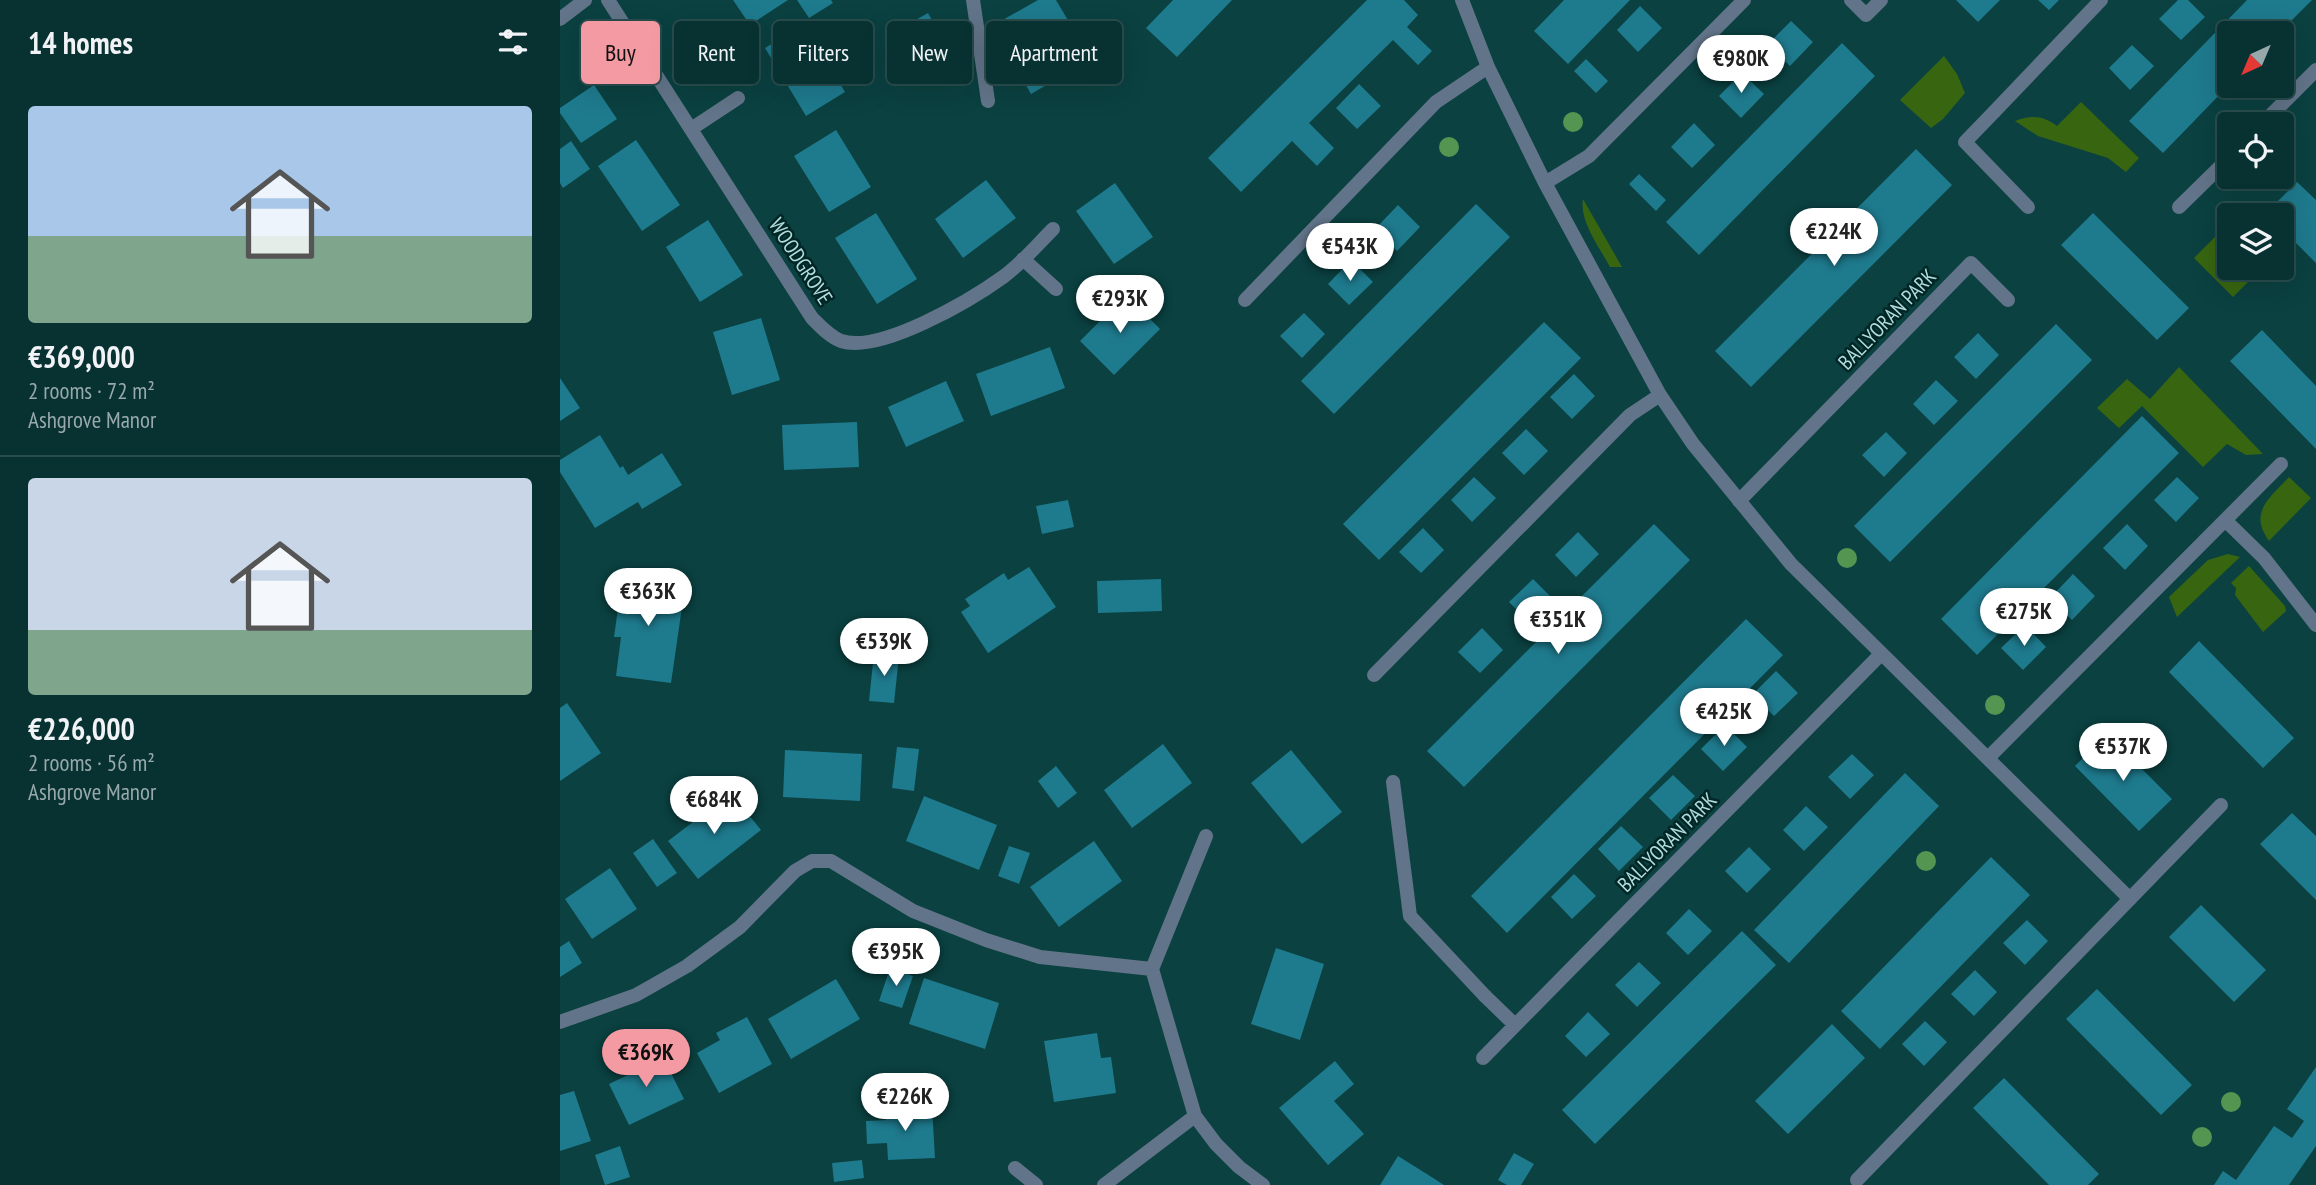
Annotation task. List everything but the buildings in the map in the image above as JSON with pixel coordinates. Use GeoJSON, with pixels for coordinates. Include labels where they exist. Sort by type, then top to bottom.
{"type":"FeatureCollection","features":[{"type":"Feature","properties":{"kind":"street"},"geometry":{"type":"LineString","coordinates":[[560,19],[585,0]]}},
{"type":"Feature","properties":{"kind":"street","name":"WOODGROVE"},"geometry":{"type":"LineString","coordinates":[[608,0],[812,318],[826,332],[841,341],[878,341],[931,319],[1004,276],[1053,229]]}},
{"type":"Feature","properties":{"kind":"street"},"geometry":{"type":"LineString","coordinates":[[973,0],[988,101]]}},
{"type":"Feature","properties":{"kind":"street"},"geometry":{"type":"LineString","coordinates":[[1462,0],[1488,67],[1545,183],[1660,395],[1693,444],[1791,564],[2130,900]]}},
{"type":"Feature","properties":{"kind":"street"},"geometry":{"type":"LineString","coordinates":[[1545,183],[1589,156],[1744,0]]}},
{"type":"Feature","properties":{"kind":"street"},"geometry":{"type":"LineString","coordinates":[[1851,0],[1866,15],[1881,0]]}},
{"type":"Feature","properties":{"kind":"street"},"geometry":{"type":"LineString","coordinates":[[2028,207],[1965,142],[2101,0]]}},
{"type":"Feature","properties":{"kind":"street"},"geometry":{"type":"LineString","coordinates":[[1245,300],[1436,102],[1488,67]]}},
{"type":"Feature","properties":{"kind":"street"},"geometry":{"type":"LineString","coordinates":[[2274,112],[2316,70]]}},
{"type":"Feature","properties":{"kind":"street"},"geometry":{"type":"LineString","coordinates":[[691,129],[738,97]]}},
{"type":"Feature","properties":{"kind":"street"},"geometry":{"type":"LineString","coordinates":[[2179,207],[2217,170]]}},
{"type":"Feature","properties":{"kind":"street"},"geometry":{"type":"LineString","coordinates":[[1023,259],[1056,289]]}},
{"type":"Feature","properties":{"kind":"street","name":"BALLYORAN PARK"},"geometry":{"type":"LineString","coordinates":[[1739,501],[1971,263],[2008,300]]}},
{"type":"Feature","properties":{"kind":"street"},"geometry":{"type":"LineString","coordinates":[[1374,675],[1630,415],[1660,395]]}},
{"type":"Feature","properties":{"kind":"street"},"geometry":{"type":"LineString","coordinates":[[1988,758],[2281,464]]}},
{"type":"Feature","properties":{"kind":"street"},"geometry":{"type":"LineString","coordinates":[[2226,521],[2264,558],[2316,625]]}},
{"type":"Feature","properties":{"kind":"street","name":"BALLYORAN PARK"},"geometry":{"type":"LineString","coordinates":[[1483,1058],[1880,655]]}},
{"type":"Feature","properties":{"kind":"street"},"geometry":{"type":"LineString","coordinates":[[1393,782],[1410,916],[1515,1025]]}},
{"type":"Feature","properties":{"kind":"street"},"geometry":{"type":"LineString","coordinates":[[1857,1180],[2221,805]]}},
{"type":"Feature","properties":{"kind":"street"},"geometry":{"type":"LineString","coordinates":[[1206,836],[1152,969],[1195,1116],[1216,1144],[1239,1167],[1263,1185]]}},
{"type":"Feature","properties":{"kind":"street"},"geometry":{"type":"LineString","coordinates":[[560,1022],[636,995],[687,966],[740,927],[795,871],[812,860],[831,861],[913,911],[986,940],[1040,957],[1152,969]]}},
{"type":"Feature","properties":{"kind":"street"},"geometry":{"type":"LineString","coordinates":[[1104,1185],[1195,1116]]}},
{"type":"Feature","properties":{"kind":"street"},"geometry":{"type":"LineString","coordinates":[[1015,1168],[1035,1185]]}},
{"type":"Feature","properties":{"kind":"green space"},"geometry":{"type":"Polygon","coordinates":[[[1944,56],[1957,74],[1965,93],[1943,119],[1931,128],[1900,100],[1944,56]]]}},
{"type":"Feature","properties":{"kind":"green space"},"geometry":{"type":"Polygon","coordinates":[[[2081,102],[2139,158],[2126,172],[2108,158],[2038,136],[2015,121],[2037,117],[2057,126],[2081,102]]]}},
{"type":"Feature","properties":{"kind":"green space"},"geometry":{"type":"Polygon","coordinates":[[[1583,199],[1622,267],[1610,267],[1596,243],[1584,216],[1583,199]]]}},
{"type":"Feature","properties":{"kind":"green space"},"geometry":{"type":"Polygon","coordinates":[[[2217,235],[2217,280],[2250,280],[2233,297],[2194,258],[2217,235]]]}},
{"type":"Feature","properties":{"kind":"green space"},"geometry":{"type":"Polygon","coordinates":[[[2179,367],[2263,454],[2246,455],[2227,444],[2203,467],[2142,406],[2119,428],[2097,408],[2127,379],[2150,399],[2179,367]]]}},
{"type":"Feature","properties":{"kind":"green space"},"geometry":{"type":"Polygon","coordinates":[[[2289,477],[2311,498],[2269,541],[2263,531],[2261,514],[2269,499],[2289,477]]]}},
{"type":"Feature","properties":{"kind":"green space"},"geometry":{"type":"Polygon","coordinates":[[[2228,554],[2240,557],[2177,617],[2169,597],[2208,560],[2228,554]]]}},
{"type":"Feature","properties":{"kind":"green space"},"geometry":{"type":"Polygon","coordinates":[[[2249,566],[2285,606],[2286,611],[2263,632],[2235,595],[2236,588],[2231,583],[2249,566]]]}}]}
